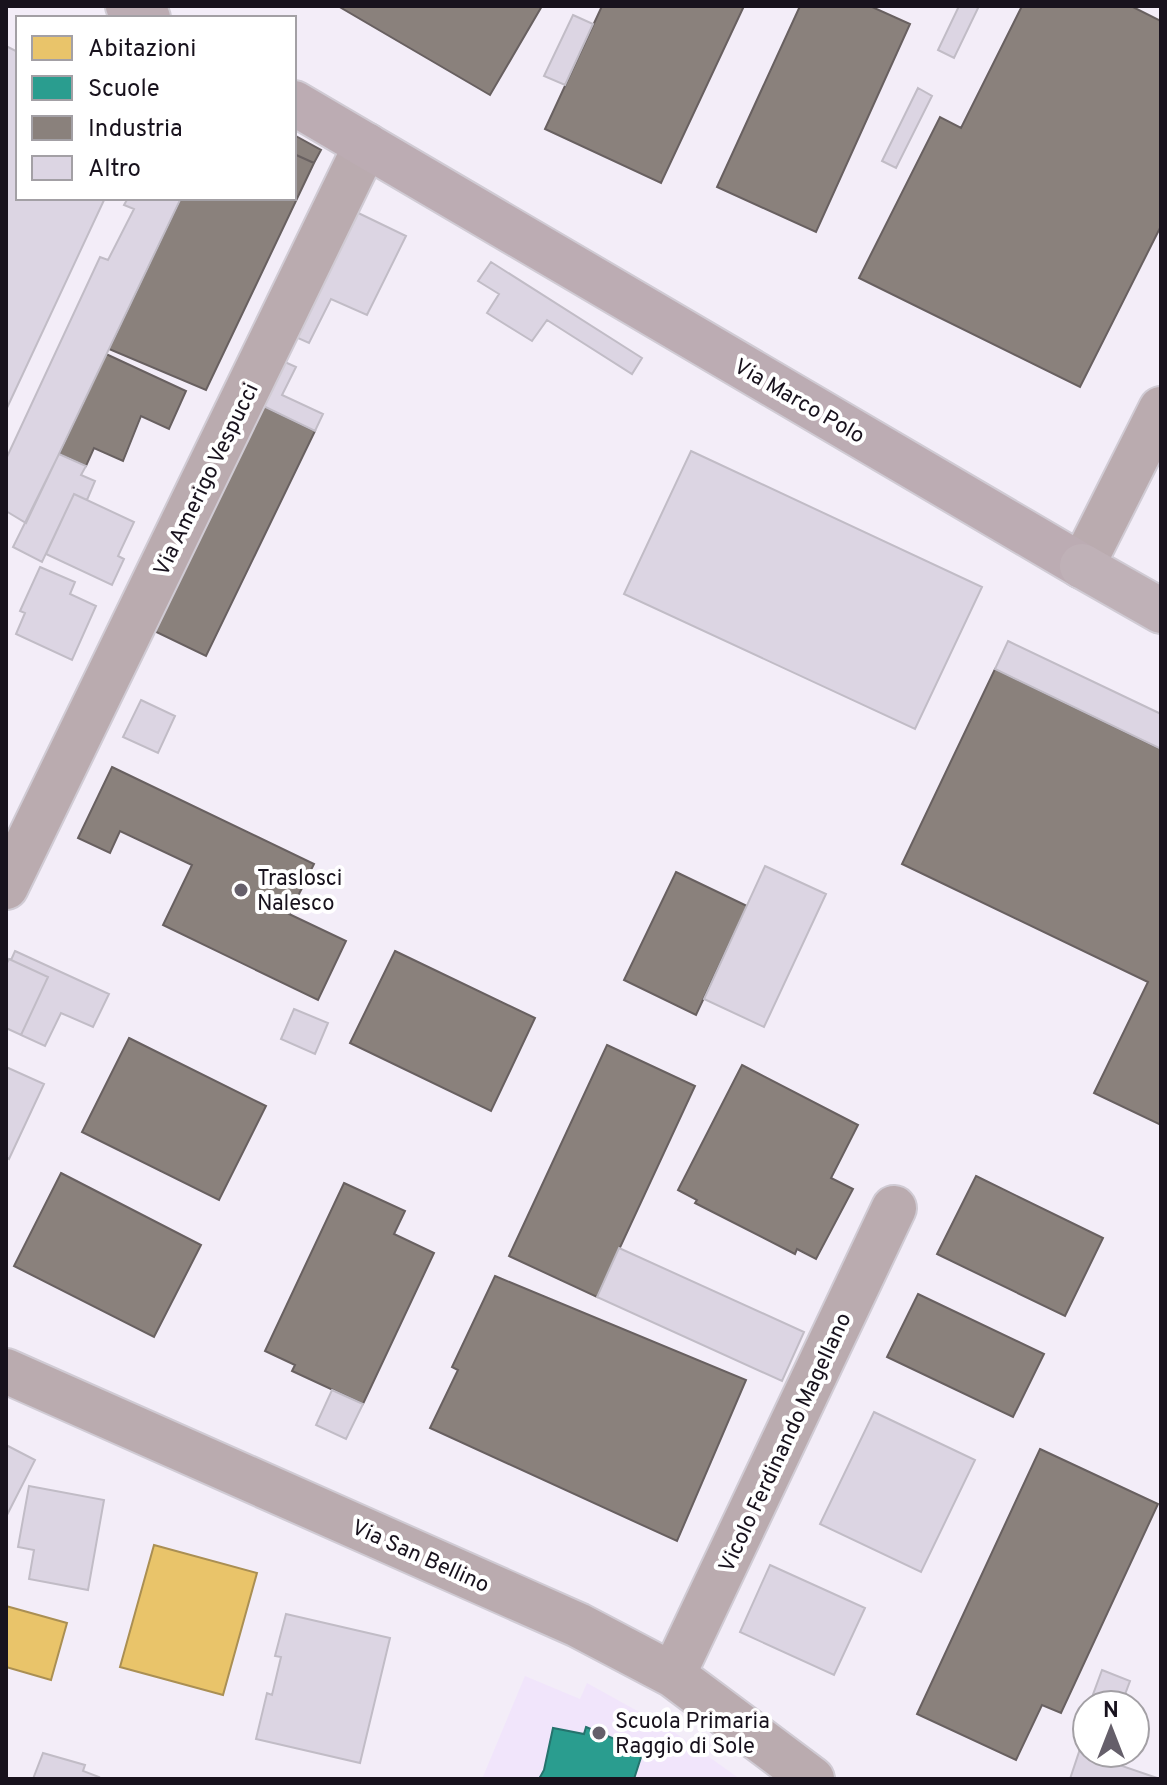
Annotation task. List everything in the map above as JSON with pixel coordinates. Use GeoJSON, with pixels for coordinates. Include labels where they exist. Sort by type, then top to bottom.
{"type":"FeatureCollection","features":[{"type":"Feature","properties":{"kind":"highway"},"geometry":{"type":"LineString","coordinates":[[1082,566],[1161,611]]}},
{"type":"Feature","properties":{"kind":"main road"},"geometry":{"type":"LineString","coordinates":[[296,104],[366,145]]}},
{"type":"Feature","properties":{"kind":"main road","name":"Via Marco Polo"},"geometry":{"type":"LineString","coordinates":[[366,145],[1082,566]]}},
{"type":"Feature","properties":{"kind":"street","name":"Via Amerigo Vespucci"},"geometry":{"type":"LineString","coordinates":[[6,887],[366,145]]}},
{"type":"Feature","properties":{"kind":"street"},"geometry":{"type":"LineString","coordinates":[[1082,566],[1161,409]]}},
{"type":"Feature","properties":{"kind":"street","name":"Vicolo Ferdinando Magellano"},"geometry":{"type":"LineString","coordinates":[[673,1675],[894,1208]]}},
{"type":"Feature","properties":{"kind":"street","name":"Via San Bellino"},"geometry":{"type":"LineString","coordinates":[[6,1371],[578,1625],[673,1675],[812,1779]]}},
{"type":"Feature","properties":{"kind":"shaded area"},"geometry":{"type":"Polygon","coordinates":[[[525,1676],[580,1699],[587,1683],[670,1729],[740,1779],[482,1779],[525,1676]]]}},
{"type":"Feature","properties":{"kind":"building: Abitazioni"},"geometry":{"type":"Polygon","coordinates":[[[154,1545],[257,1573],[223,1695],[120,1667],[154,1545]]]}},
{"type":"Feature","properties":{"kind":"building: Abitazioni"},"geometry":{"type":"Polygon","coordinates":[[[6,1606],[67,1623],[51,1680],[6,1667],[6,1606]]]}},
{"type":"Feature","properties":{"kind":"building: Scuole"},"geometry":{"type":"Polygon","coordinates":[[[586,1727],[643,1751],[634,1779],[539,1779],[544,1770],[553,1728],[584,1734],[586,1727]]]}},
{"type":"Feature","properties":{"kind":"building: Industria"},"geometry":{"type":"Polygon","coordinates":[[[338,6],[542,6],[490,95],[338,6]]]}},
{"type":"Feature","properties":{"kind":"building: Industria"},"geometry":{"type":"Polygon","coordinates":[[[602,6],[744,6],[661,183],[545,129],[602,6]]]}},
{"type":"Feature","properties":{"kind":"building: Industria"},"geometry":{"type":"Polygon","coordinates":[[[800,6],[870,6],[910,24],[816,232],[717,187],[800,6]]]}},
{"type":"Feature","properties":{"kind":"building: Industria"},"geometry":{"type":"Polygon","coordinates":[[[1022,6],[1131,6],[1161,21],[1161,226],[1080,387],[859,278],[940,117],[961,128],[1022,6]]]}},
{"type":"Feature","properties":{"kind":"building: Industria"},"geometry":{"type":"Polygon","coordinates":[[[296,136],[321,150],[314,163],[296,155],[296,136]]]}},
{"type":"Feature","properties":{"kind":"building: Industria"},"geometry":{"type":"Polygon","coordinates":[[[296,155],[314,163],[206,390],[109,349],[180,200],[296,200],[296,155]]]}},
{"type":"Feature","properties":{"kind":"building: Industria"},"geometry":{"type":"Polygon","coordinates":[[[106,354],[186,391],[169,429],[141,416],[123,461],[94,448],[86,466],[59,454],[106,354]]]}},
{"type":"Feature","properties":{"kind":"building: Industria"},"geometry":{"type":"Polygon","coordinates":[[[255,402],[315,431],[206,656],[146,627],[255,402]]]}},
{"type":"Feature","properties":{"kind":"building: Industria"},"geometry":{"type":"Polygon","coordinates":[[[995,669],[1161,749],[1161,1125],[1094,1093],[1148,982],[902,864],[995,669]]]}},
{"type":"Feature","properties":{"kind":"building: Industria","name":"Traslosci Nalesco"},"geometry":{"type":"Polygon","coordinates":[[[112,767],[314,864],[289,914],[346,941],[318,1000],[163,925],[192,865],[120,831],[110,853],[78,838],[112,767]]]}},
{"type":"Feature","properties":{"kind":"building: Industria"},"geometry":{"type":"Polygon","coordinates":[[[676,872],[747,906],[696,1015],[624,980],[676,872]]]}},
{"type":"Feature","properties":{"kind":"building: Industria"},"geometry":{"type":"Polygon","coordinates":[[[395,951],[535,1018],[491,1111],[350,1043],[395,951]]]}},
{"type":"Feature","properties":{"kind":"building: Industria"},"geometry":{"type":"Polygon","coordinates":[[[129,1038],[266,1106],[219,1200],[82,1132],[129,1038]]]}},
{"type":"Feature","properties":{"kind":"building: Industria"},"geometry":{"type":"Polygon","coordinates":[[[607,1045],[695,1086],[597,1297],[509,1256],[607,1045]]]}},
{"type":"Feature","properties":{"kind":"building: Industria"},"geometry":{"type":"Polygon","coordinates":[[[742,1065],[858,1125],[831,1178],[853,1189],[816,1259],[797,1249],[795,1254],[695,1203],[697,1200],[678,1190],[742,1065]]]}},
{"type":"Feature","properties":{"kind":"building: Industria"},"geometry":{"type":"Polygon","coordinates":[[[61,1173],[201,1245],[154,1337],[14,1266],[61,1173]]]}},
{"type":"Feature","properties":{"kind":"building: Industria"},"geometry":{"type":"Polygon","coordinates":[[[976,1176],[1103,1238],[1065,1316],[937,1254],[976,1176]]]}},
{"type":"Feature","properties":{"kind":"building: Industria"},"geometry":{"type":"Polygon","coordinates":[[[344,1183],[405,1211],[394,1234],[434,1253],[363,1404],[292,1371],[295,1365],[265,1351],[344,1183]]]}},
{"type":"Feature","properties":{"kind":"building: Industria"},"geometry":{"type":"Polygon","coordinates":[[[495,1276],[746,1380],[677,1541],[430,1428],[458,1370],[452,1367],[495,1276]]]}},
{"type":"Feature","properties":{"kind":"building: Industria"},"geometry":{"type":"Polygon","coordinates":[[[918,1294],[1044,1354],[1013,1417],[887,1357],[918,1294]]]}},
{"type":"Feature","properties":{"kind":"building: Industria"},"geometry":{"type":"Polygon","coordinates":[[[1040,1449],[1158,1504],[1061,1713],[1042,1705],[1016,1760],[917,1714],[1040,1449]]]}},
{"type":"Feature","properties":{"kind":"building: Altro"},"geometry":{"type":"Polygon","coordinates":[[[959,6],[979,6],[954,58],[938,50],[959,6]]]}},
{"type":"Feature","properties":{"kind":"building: Altro"},"geometry":{"type":"Polygon","coordinates":[[[573,15],[593,24],[565,85],[544,76],[573,15]]]}},
{"type":"Feature","properties":{"kind":"building: Altro"},"geometry":{"type":"Polygon","coordinates":[[[6,46],[16,51],[16,200],[104,200],[6,410],[6,46]]]}},
{"type":"Feature","properties":{"kind":"building: Altro"},"geometry":{"type":"Polygon","coordinates":[[[918,88],[932,96],[896,168],[882,161],[918,88]]]}},
{"type":"Feature","properties":{"kind":"building: Altro"},"geometry":{"type":"Polygon","coordinates":[[[127,200],[180,200],[26,523],[6,511],[6,459],[100,257],[108,260],[134,209],[124,205],[127,200]]]}},
{"type":"Feature","properties":{"kind":"building: Altro"},"geometry":{"type":"Polygon","coordinates":[[[350,209],[406,236],[367,315],[331,299],[309,343],[289,334],[350,209]]]}},
{"type":"Feature","properties":{"kind":"building: Altro"},"geometry":{"type":"Polygon","coordinates":[[[491,262],[642,358],[632,374],[547,320],[532,341],[487,313],[499,294],[478,281],[491,262]]]}},
{"type":"Feature","properties":{"kind":"building: Altro"},"geometry":{"type":"Polygon","coordinates":[[[276,358],[296,367],[282,395],[323,414],[315,431],[255,402],[276,358]]]}},
{"type":"Feature","properties":{"kind":"building: Altro"},"geometry":{"type":"Polygon","coordinates":[[[691,451],[982,587],[915,729],[624,594],[691,451]]]}},
{"type":"Feature","properties":{"kind":"building: Altro"},"geometry":{"type":"Polygon","coordinates":[[[59,454],[86,466],[81,475],[95,481],[87,500],[74,494],[42,562],[13,547],[59,454]]]}},
{"type":"Feature","properties":{"kind":"building: Altro"},"geometry":{"type":"Polygon","coordinates":[[[74,494],[134,522],[118,556],[124,559],[112,585],[46,554],[74,494]]]}},
{"type":"Feature","properties":{"kind":"building: Altro"},"geometry":{"type":"Polygon","coordinates":[[[40,567],[75,582],[70,594],[96,606],[72,660],[16,634],[25,613],[20,611],[40,567]]]}},
{"type":"Feature","properties":{"kind":"building: Altro"},"geometry":{"type":"Polygon","coordinates":[[[1008,641],[1161,714],[1161,749],[995,669],[1008,641]]]}},
{"type":"Feature","properties":{"kind":"building: Altro"},"geometry":{"type":"Polygon","coordinates":[[[141,700],[175,716],[158,753],[123,737],[141,700]]]}},
{"type":"Feature","properties":{"kind":"building: Altro"},"geometry":{"type":"Polygon","coordinates":[[[765,866],[826,894],[764,1027],[704,999],[765,866]]]}},
{"type":"Feature","properties":{"kind":"building: Altro"},"geometry":{"type":"Polygon","coordinates":[[[15,951],[109,994],[93,1027],[61,1013],[45,1046],[21,1035],[48,977],[11,960],[15,951]]]}},
{"type":"Feature","properties":{"kind":"building: Altro"},"geometry":{"type":"Polygon","coordinates":[[[9,959],[48,977],[21,1035],[6,1028],[6,965],[9,959]]]}},
{"type":"Feature","properties":{"kind":"building: Altro"},"geometry":{"type":"Polygon","coordinates":[[[294,1009],[328,1023],[315,1054],[281,1039],[294,1009]]]}},
{"type":"Feature","properties":{"kind":"building: Altro"},"geometry":{"type":"Polygon","coordinates":[[[6,1067],[44,1084],[9,1159],[6,1157],[6,1067]]]}},
{"type":"Feature","properties":{"kind":"building: Altro"},"geometry":{"type":"Polygon","coordinates":[[[619,1248],[804,1332],[782,1381],[597,1297],[619,1248]]]}},
{"type":"Feature","properties":{"kind":"building: Altro"},"geometry":{"type":"Polygon","coordinates":[[[332,1390],[363,1404],[346,1439],[316,1425],[332,1390]]]}},
{"type":"Feature","properties":{"kind":"building: Altro"},"geometry":{"type":"Polygon","coordinates":[[[874,1412],[975,1460],[921,1572],[820,1524],[874,1412]]]}},
{"type":"Feature","properties":{"kind":"building: Altro"},"geometry":{"type":"Polygon","coordinates":[[[6,1445],[35,1460],[6,1517],[6,1445]]]}},
{"type":"Feature","properties":{"kind":"building: Altro"},"geometry":{"type":"Polygon","coordinates":[[[29,1486],[104,1500],[88,1590],[29,1579],[34,1550],[18,1547],[29,1486]]]}},
{"type":"Feature","properties":{"kind":"building: Altro"},"geometry":{"type":"Polygon","coordinates":[[[770,1565],[865,1608],[834,1675],[740,1632],[770,1565]]]}},
{"type":"Feature","properties":{"kind":"building: Altro"},"geometry":{"type":"Polygon","coordinates":[[[286,1614],[390,1638],[360,1763],[256,1739],[267,1693],[272,1695],[281,1657],[275,1656],[286,1614]]]}},
{"type":"Feature","properties":{"kind":"building: Altro"},"geometry":{"type":"Polygon","coordinates":[[[1102,1670],[1130,1681],[1127,1689],[1095,1689],[1102,1670]]]}},
{"type":"Feature","properties":{"kind":"building: Altro"},"geometry":{"type":"Polygon","coordinates":[[[43,1753],[85,1765],[83,1771],[99,1777],[33,1779],[43,1753]]]}},
{"type":"Feature","properties":{"kind":"building: Altro"},"geometry":{"type":"Polygon","coordinates":[[[1073,1769],[1131,1769],[1160,1779],[1070,1779],[1073,1769]]]}},
{"type":"Feature","properties":{"kind":"place","name":"Traslosci Nalesco"},"geometry":{"type":"Point","coordinates":[241,890]}},
{"type":"Feature","properties":{"kind":"place","name":"Scuola Primaria Raggio di Sole"},"geometry":{"type":"Point","coordinates":[599,1733]}}]}
